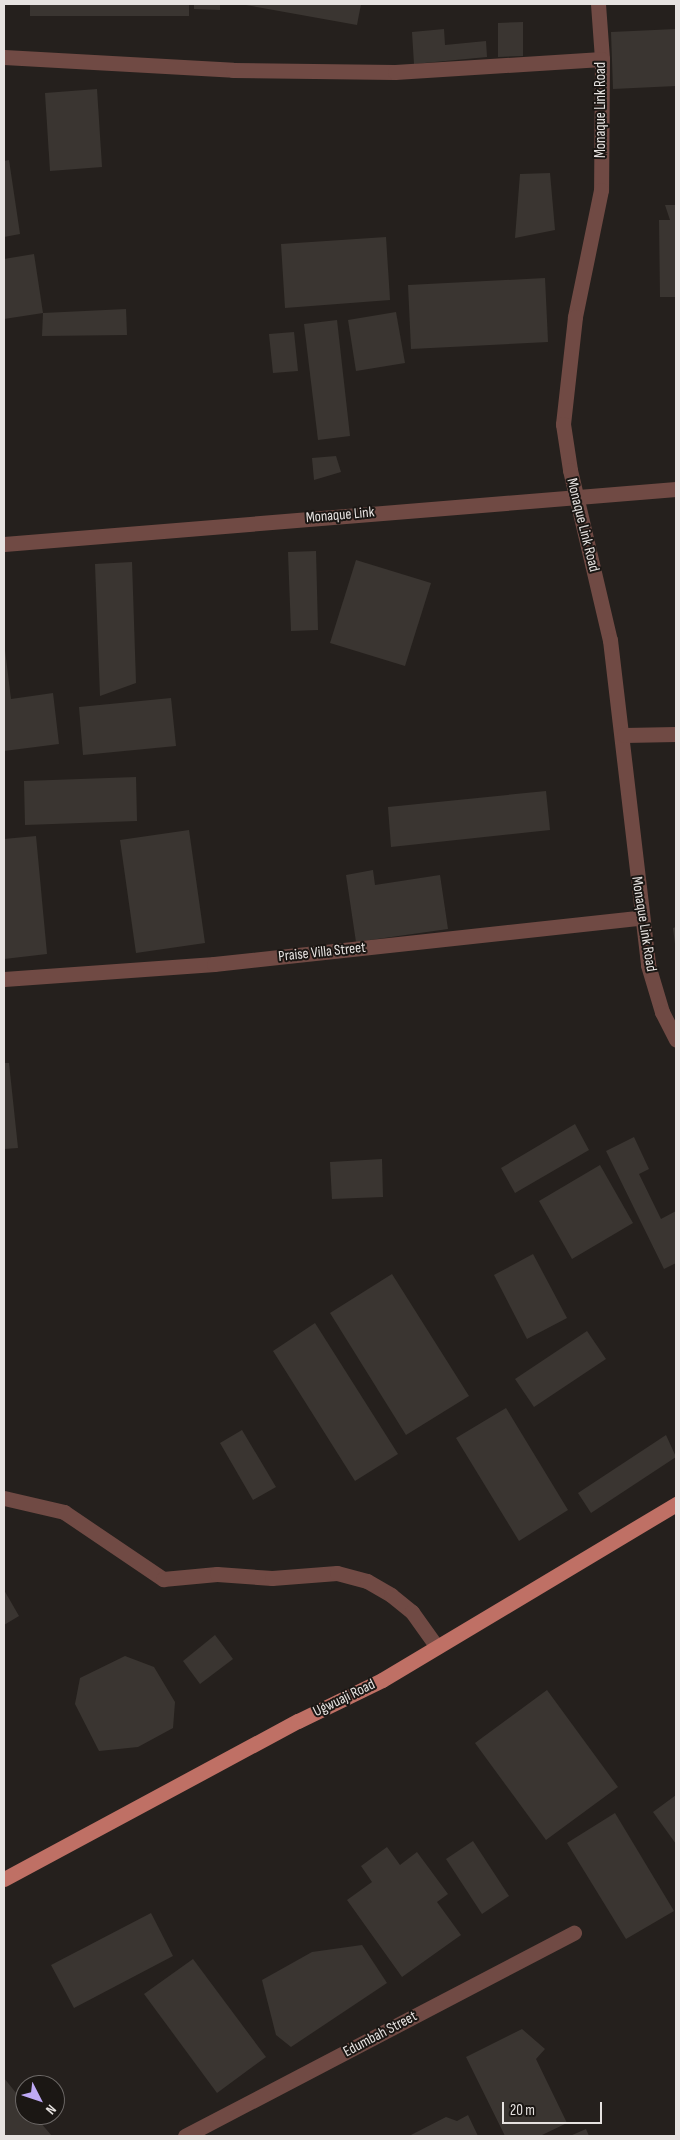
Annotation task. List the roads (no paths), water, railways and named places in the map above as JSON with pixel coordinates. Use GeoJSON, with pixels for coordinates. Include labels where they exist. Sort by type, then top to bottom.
{"type":"FeatureCollection","features":[{"type":"Feature","properties":{"kind":"main road","name":"Ugwuaji Road"},"geometry":{"type":"LineString","coordinates":[[4,1879],[298,1720],[382,1680],[676,1504]]}},
{"type":"Feature","properties":{"kind":"street","name":"Monaque Link Road"},"geometry":{"type":"LineString","coordinates":[[598,4],[602,59],[601,190],[575,317],[563,424],[610,640],[624,735],[640,918],[648,965],[662,1012],[676,1040]]}},
{"type":"Feature","properties":{"kind":"street"},"geometry":{"type":"LineString","coordinates":[[4,57],[233,70],[395,72],[602,59]]}},
{"type":"Feature","properties":{"kind":"street","name":"Monaque Link"},"geometry":{"type":"LineString","coordinates":[[4,544],[577,495],[676,489]]}},
{"type":"Feature","properties":{"kind":"street"},"geometry":{"type":"LineString","coordinates":[[624,735],[676,734]]}},
{"type":"Feature","properties":{"kind":"street","name":"Praise Villa Street"},"geometry":{"type":"LineString","coordinates":[[4,979],[214,964],[640,918]]}},
{"type":"Feature","properties":{"kind":"street"},"geometry":{"type":"LineString","coordinates":[[4,1498],[64,1512],[163,1579],[217,1574],[272,1578],[337,1573],[366,1581],[391,1594],[412,1612],[436,1647]]}},
{"type":"Feature","properties":{"kind":"street","name":"Edumbah Street"},"geometry":{"type":"LineString","coordinates":[[185,2136],[574,1933]]}}]}
